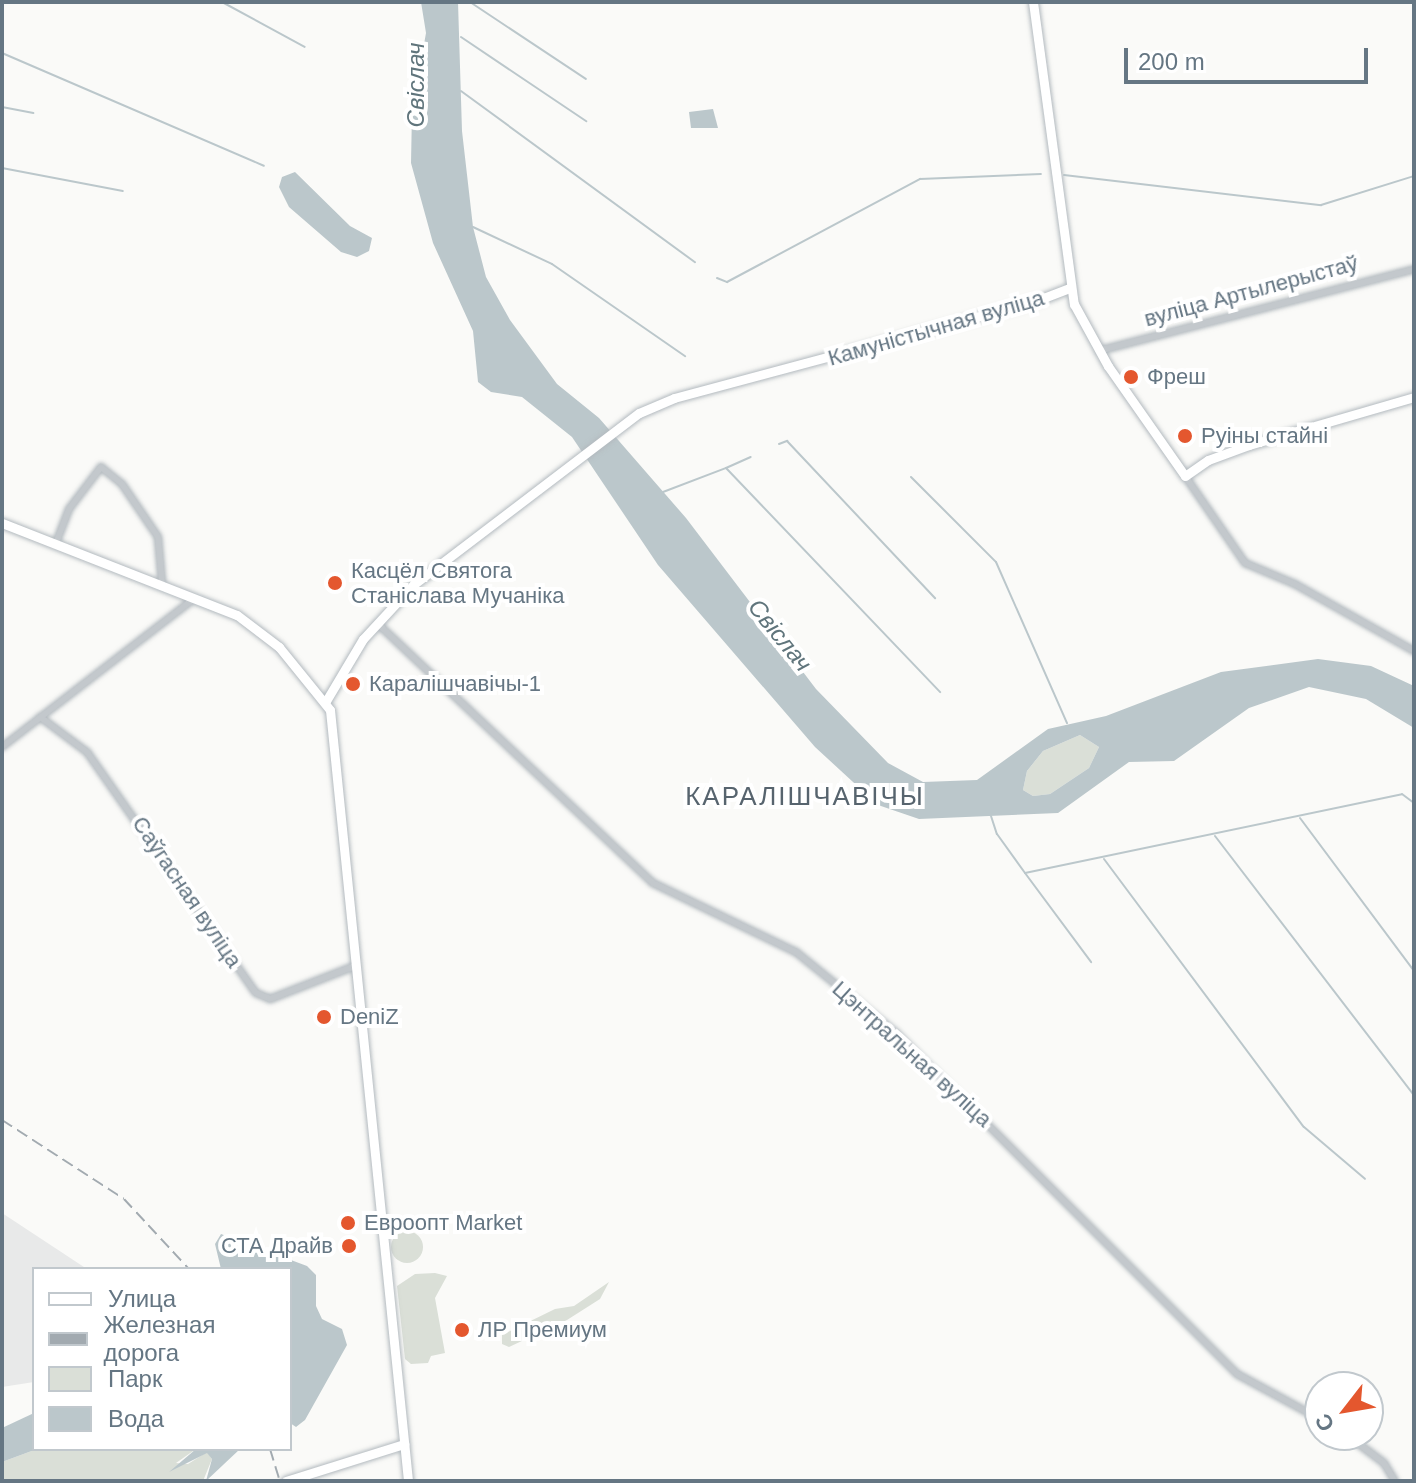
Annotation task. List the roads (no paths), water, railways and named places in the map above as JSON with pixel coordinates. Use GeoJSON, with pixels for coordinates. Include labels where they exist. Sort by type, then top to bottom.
{"type":"FeatureCollection","features":[{"type":"Feature","properties":{"kind":"street"},"geometry":{"type":"LineString","coordinates":[[1033,2],[1069,288]]}},
{"type":"Feature","properties":{"kind":"street","name":"вуліца Артылерыстаў"},"geometry":{"type":"LineString","coordinates":[[1098,351],[1414,269]]}},
{"type":"Feature","properties":{"kind":"street","name":"Камуністычная вуліца"},"geometry":{"type":"LineString","coordinates":[[376,622],[430,571],[628,420],[674,398],[1033,302],[1069,288],[1098,351],[1245,563],[1295,584],[1414,651]]}},
{"type":"Feature","properties":{"kind":"street"},"geometry":{"type":"LineString","coordinates":[[1185,476],[1208,460],[1249,445],[1414,397]]}},
{"type":"Feature","properties":{"kind":"street"},"geometry":{"type":"LineString","coordinates":[[56,543],[69,509],[101,467],[122,484],[158,537],[162,583]]}},
{"type":"Feature","properties":{"kind":"street"},"geometry":{"type":"LineString","coordinates":[[2,523],[196,596],[265,635],[326,701],[333,729],[408,1481]]}},
{"type":"Feature","properties":{"kind":"street"},"geometry":{"type":"LineString","coordinates":[[2,747],[190,606],[196,596]]}},
{"type":"Feature","properties":{"kind":"street"},"geometry":{"type":"LineString","coordinates":[[326,701],[376,622]]}},
{"type":"Feature","properties":{"kind":"street","name":"Цэнтральная вуліца"},"geometry":{"type":"LineString","coordinates":[[376,622],[653,883],[796,952],[876,1016],[1237,1374],[1304,1410]]}},
{"type":"Feature","properties":{"kind":"street","name":"Саўгасная вуліца"},"geometry":{"type":"LineString","coordinates":[[40,717],[87,752],[256,993],[270,999],[357,965]]}},
{"type":"Feature","properties":{"kind":"street"},"geometry":{"type":"LineString","coordinates":[[286,1481],[404,1444]]}},
{"type":"Feature","properties":{"kind":"street"},"geometry":{"type":"LineString","coordinates":[[1368,1451],[1384,1463],[1395,1481]]}},
{"type":"Feature","properties":{"kind":"water"},"geometry":{"type":"Polygon","coordinates":[[[421,2],[458,2],[462,131],[473,227],[486,277],[510,320],[557,384],[599,418],[686,518],[816,689],[888,763],[923,782],[977,780],[1048,729],[1106,716],[1221,672],[1318,659],[1371,666],[1414,686],[1414,728],[1366,699],[1309,687],[1249,708],[1174,761],[1129,762],[1058,813],[919,819],[878,805],[815,747],[658,565],[572,437],[522,397],[491,392],[478,382],[473,331],[433,243],[411,163],[412,112],[426,33],[421,2]],[[1080,735],[1043,751],[1027,771],[1023,790],[1033,796],[1050,794],[1089,768],[1099,747],[1080,735]]]}},
{"type":"Feature","properties":{"kind":"water"},"geometry":{"type":"Polygon","coordinates":[[[713,109],[718,128],[691,128],[689,112],[713,109]]]}},
{"type":"Feature","properties":{"kind":"water"},"geometry":{"type":"Polygon","coordinates":[[[295,172],[350,226],[372,238],[369,251],[357,257],[341,252],[289,207],[279,187],[282,177],[295,172]]]}},
{"type":"Feature","properties":{"kind":"water"},"geometry":{"type":"Polygon","coordinates":[[[221,1234],[307,1266],[316,1275],[316,1306],[322,1319],[342,1329],[347,1345],[305,1420],[296,1427],[292,1424],[292,1267],[221,1267],[215,1244],[221,1234]]]}},
{"type":"Feature","properties":{"kind":"water"},"geometry":{"type":"Polygon","coordinates":[[[32,1414],[32,1451],[2,1462],[2,1428],[32,1414]]]}},
{"type":"Feature","properties":{"kind":"water"},"geometry":{"type":"Polygon","coordinates":[[[194,1451],[238,1451],[206,1481],[212,1459],[207,1453],[169,1472],[194,1451]]]}},
{"type":"Feature","properties":{"kind":"waterway"},"geometry":{"type":"LineString","coordinates":[[222,2],[305,47]]}},
{"type":"Feature","properties":{"kind":"waterway"},"geometry":{"type":"LineString","coordinates":[[470,2],[586,79]]}},
{"type":"Feature","properties":{"kind":"waterway"},"geometry":{"type":"LineString","coordinates":[[461,37],[586,121]]}},
{"type":"Feature","properties":{"kind":"waterway"},"geometry":{"type":"LineString","coordinates":[[2,53],[264,166]]}},
{"type":"Feature","properties":{"kind":"waterway"},"geometry":{"type":"LineString","coordinates":[[461,91],[695,262]]}},
{"type":"Feature","properties":{"kind":"waterway"},"geometry":{"type":"LineString","coordinates":[[2,107],[33,113]]}},
{"type":"Feature","properties":{"kind":"waterway"},"geometry":{"type":"LineString","coordinates":[[2,168],[123,191]]}},
{"type":"Feature","properties":{"kind":"waterway"},"geometry":{"type":"LineString","coordinates":[[717,278],[727,282],[920,179],[1041,174]]}},
{"type":"Feature","properties":{"kind":"waterway"},"geometry":{"type":"LineString","coordinates":[[1064,175],[1321,205],[1414,176]]}},
{"type":"Feature","properties":{"kind":"waterway"},"geometry":{"type":"LineString","coordinates":[[473,227],[552,264],[685,356]]}},
{"type":"Feature","properties":{"kind":"waterway"},"geometry":{"type":"LineString","coordinates":[[779,444],[787,441],[935,598]]}},
{"type":"Feature","properties":{"kind":"waterway"},"geometry":{"type":"LineString","coordinates":[[726,468],[751,457]]}},
{"type":"Feature","properties":{"kind":"waterway"},"geometry":{"type":"LineString","coordinates":[[663,492],[726,468],[940,692]]}},
{"type":"Feature","properties":{"kind":"waterway"},"geometry":{"type":"LineString","coordinates":[[911,477],[996,562],[1067,723]]}},
{"type":"Feature","properties":{"kind":"waterway"},"geometry":{"type":"LineString","coordinates":[[991,816],[997,834],[1025,873],[1402,794],[1414,803]]}},
{"type":"Feature","properties":{"kind":"waterway"},"geometry":{"type":"LineString","coordinates":[[1300,818],[1414,971]]}},
{"type":"Feature","properties":{"kind":"waterway"},"geometry":{"type":"LineString","coordinates":[[1215,836],[1414,1095]]}},
{"type":"Feature","properties":{"kind":"waterway"},"geometry":{"type":"LineString","coordinates":[[1104,859],[1304,1127],[1365,1179]]}},
{"type":"Feature","properties":{"kind":"waterway"},"geometry":{"type":"LineString","coordinates":[[1025,873],[1091,962]]}},
{"type":"Feature","properties":{"kind":"railway"},"geometry":{"type":"LineString","coordinates":[[2,1120],[124,1199],[187,1267]]}},
{"type":"Feature","properties":{"kind":"railway"},"geometry":{"type":"LineString","coordinates":[[271,1451],[280,1481]]}},
{"type":"Feature","properties":{"kind":"place","name":"Фреш"},"geometry":{"type":"Point","coordinates":[1131,377]}},
{"type":"Feature","properties":{"kind":"place","name":"Руіны стайні"},"geometry":{"type":"Point","coordinates":[1185,436]}},
{"type":"Feature","properties":{"kind":"place","name":"Касцёл Святога Станіслава Мучаніка"},"geometry":{"type":"Point","coordinates":[335,583]}},
{"type":"Feature","properties":{"kind":"place","name":"Каралішчавічы-1"},"geometry":{"type":"Point","coordinates":[353,684]}},
{"type":"Feature","properties":{"kind":"place","name":"DeniZ"},"geometry":{"type":"Point","coordinates":[324,1017]}},
{"type":"Feature","properties":{"kind":"place","name":"Евроопт Market"},"geometry":{"type":"Point","coordinates":[348,1223]}},
{"type":"Feature","properties":{"kind":"place","name":"СТА Драйв"},"geometry":{"type":"Point","coordinates":[349,1246]}},
{"type":"Feature","properties":{"kind":"place","name":"ЛР Премиум"},"geometry":{"type":"Point","coordinates":[462,1330]}},
{"type":"Feature","properties":{"kind":"district","name":"КАРАЛІШЧАВІЧЫ"},"geometry":{"type":"Point","coordinates":[805,797]}},
{"type":"Feature","properties":{"kind":"water label","name":"Свіслач"},"geometry":{"type":"Point","coordinates":[416,85]}},
{"type":"Feature","properties":{"kind":"water label","name":"Свіслач"},"geometry":{"type":"Point","coordinates":[780,635]}}]}
